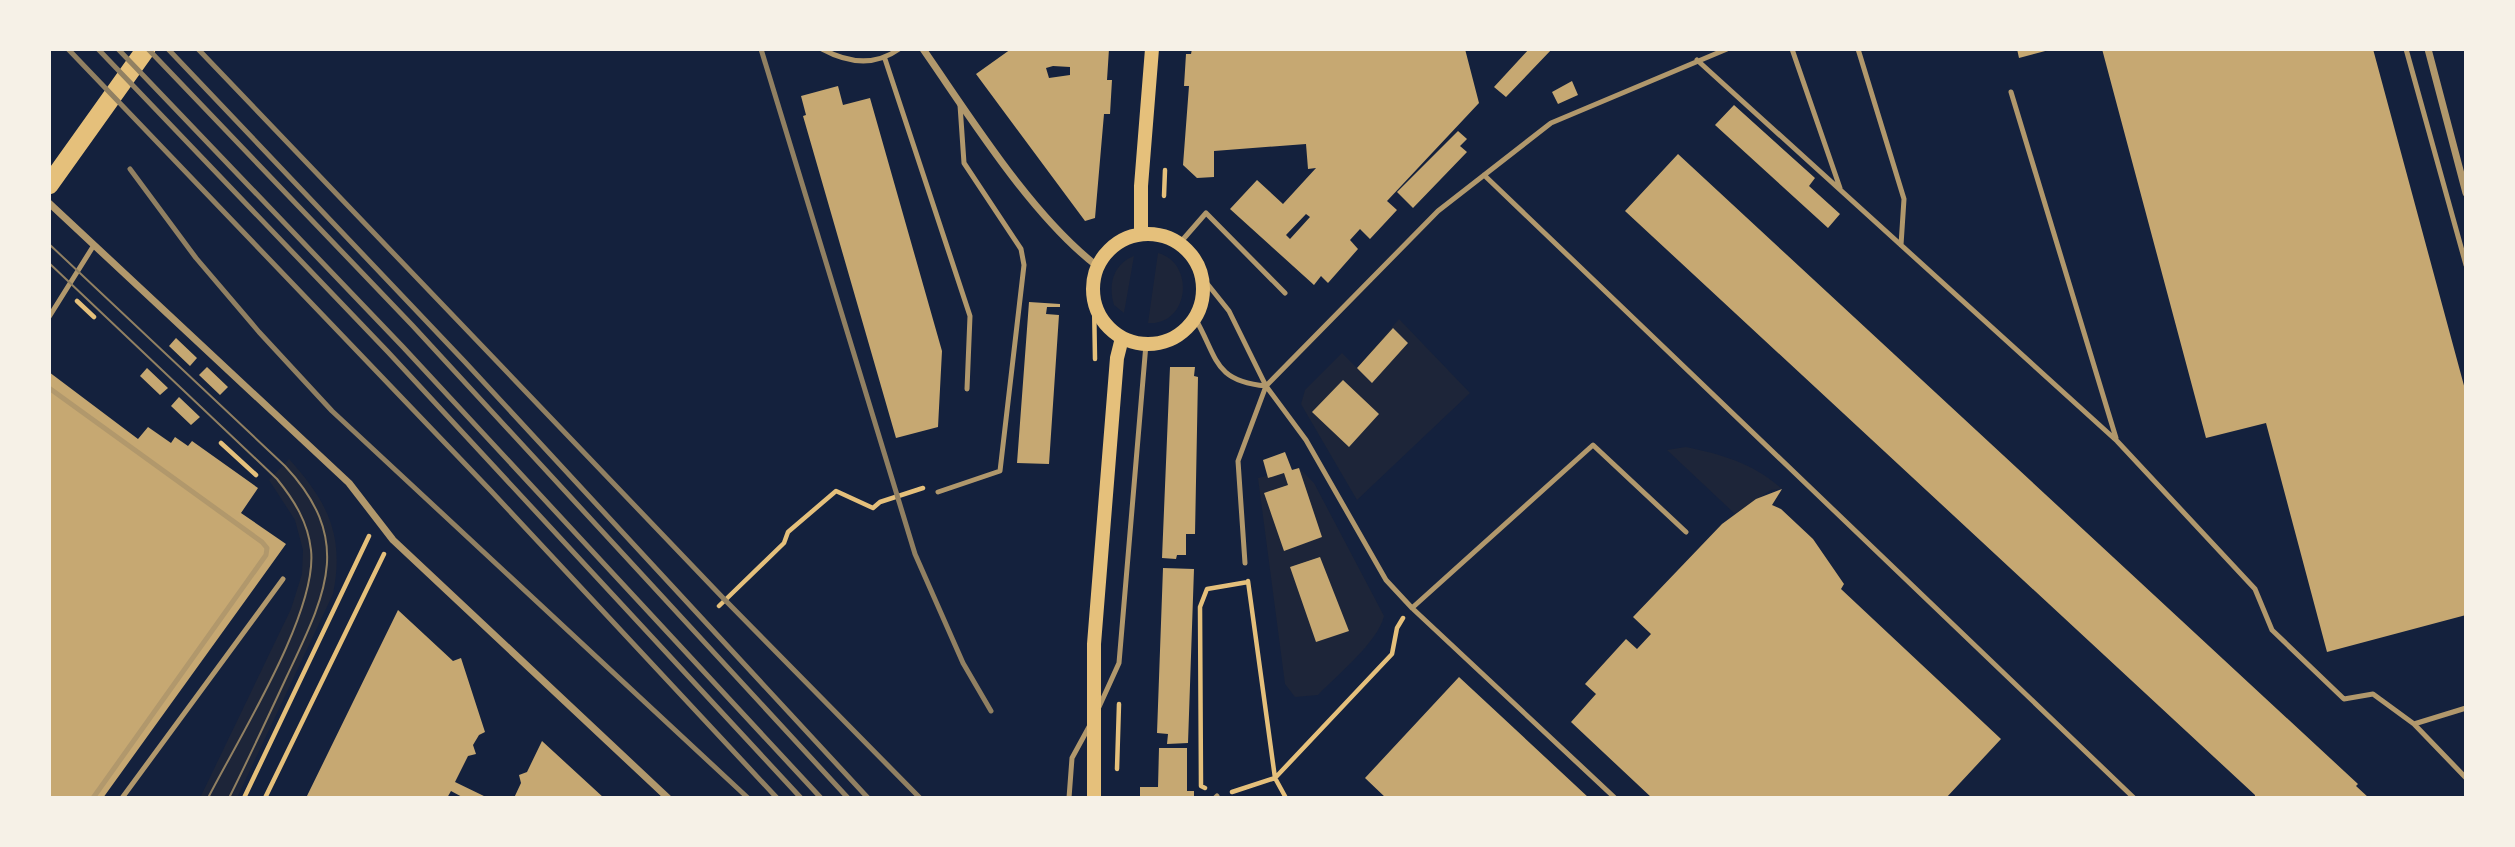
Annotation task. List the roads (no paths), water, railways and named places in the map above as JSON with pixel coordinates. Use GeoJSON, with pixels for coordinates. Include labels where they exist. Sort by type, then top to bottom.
{"type":"FeatureCollection","features":[{"type":"Feature","properties":{"kind":"highway"},"geometry":{"type":"LineString","coordinates":[[49,185],[146,49]]}},
{"type":"Feature","properties":{"kind":"main road"},"geometry":{"type":"LineString","coordinates":[[1141,234],[1141,186],[1152,49]]}},
{"type":"Feature","properties":{"kind":"main road"},"geometry":{"type":"LineString","coordinates":[[1141,234],[1161,235],[1179,244],[1193,258],[1201,276],[1202,298],[1195,318],[1174,337],[1146,344],[1122,338],[1104,323],[1096,308],[1092,287],[1097,266],[1115,244],[1141,234]]}},
{"type":"Feature","properties":{"kind":"main road"},"geometry":{"type":"LineString","coordinates":[[1094,798],[1094,645],[1116,358],[1122,338]]}},
{"type":"Feature","properties":{"kind":"street"},"geometry":{"type":"LineString","coordinates":[[923,49],[1053,225],[1097,266]]}},
{"type":"Feature","properties":{"kind":"street"},"geometry":{"type":"LineString","coordinates":[[2428,49],[2466,193]]}},
{"type":"Feature","properties":{"kind":"street"},"geometry":{"type":"LineString","coordinates":[[49,203],[349,483],[393,540],[668,798]]}},
{"type":"Feature","properties":{"kind":"lane"},"geometry":{"type":"LineString","coordinates":[[822,49],[847,62],[885,59],[899,49]]}},
{"type":"Feature","properties":{"kind":"lane"},"geometry":{"type":"LineString","coordinates":[[1245,563],[1238,461],[1266,386],[1438,211],[1551,123],[1727,49]]}},
{"type":"Feature","properties":{"kind":"lane"},"geometry":{"type":"LineString","coordinates":[[1792,49],[1840,190]]}},
{"type":"Feature","properties":{"kind":"lane"},"geometry":{"type":"LineString","coordinates":[[1858,49],[1903,199],[1902,246]]}},
{"type":"Feature","properties":{"kind":"lane"},"geometry":{"type":"LineString","coordinates":[[2406,49],[2466,265]]}},
{"type":"Feature","properties":{"kind":"lane"},"geometry":{"type":"LineString","coordinates":[[885,59],[970,316],[967,389]]}},
{"type":"Feature","properties":{"kind":"lane"},"geometry":{"type":"LineString","coordinates":[[1697,60],[2117,441],[2255,589],[2272,630],[2344,699],[2373,694],[2414,724],[2466,778]]}},
{"type":"Feature","properties":{"kind":"lane"},"geometry":{"type":"LineString","coordinates":[[2011,92],[2117,441]]}},
{"type":"Feature","properties":{"kind":"lane"},"geometry":{"type":"LineString","coordinates":[[938,492],[1000,471],[1024,265],[1021,249],[964,163],[960,102]]}},
{"type":"Feature","properties":{"kind":"lane"},"geometry":{"type":"LineString","coordinates":[[1484,175],[2134,798]]}},
{"type":"Feature","properties":{"kind":"lane"},"geometry":{"type":"LineString","coordinates":[[1179,244],[1206,213],[1285,293]]}},
{"type":"Feature","properties":{"kind":"lane"},"geometry":{"type":"LineString","coordinates":[[49,317],[94,245]]}},
{"type":"Feature","properties":{"kind":"lane"},"geometry":{"type":"LineString","coordinates":[[1201,276],[1229,311],[1266,386],[1306,440],[1386,580],[1412,608],[1615,798]]}},
{"type":"Feature","properties":{"kind":"lane"},"geometry":{"type":"LineString","coordinates":[[1195,318],[1222,371],[1240,384],[1266,386]]}},
{"type":"Feature","properties":{"kind":"lane"},"geometry":{"type":"LineString","coordinates":[[1069,798],[1072,758],[1119,663],[1146,344]]}},
{"type":"Feature","properties":{"kind":"lane"},"geometry":{"type":"LineString","coordinates":[[49,388],[267,548],[266,555],[93,798]]}},
{"type":"Feature","properties":{"kind":"lane"},"geometry":{"type":"LineString","coordinates":[[1412,608],[1592,444],[1686,532]]}},
{"type":"Feature","properties":{"kind":"lane"},"geometry":{"type":"LineString","coordinates":[[122,798],[283,579]]}},
{"type":"Feature","properties":{"kind":"lane"},"geometry":{"type":"LineString","coordinates":[[2414,724],[2466,708]]}},
{"type":"Feature","properties":{"kind":"tram line"},"geometry":{"type":"LineString","coordinates":[[49,244],[285,466],[307,493],[320,519],[326,544],[322,594],[301,647],[229,798]]}},
{"type":"Feature","properties":{"kind":"tram line"},"geometry":{"type":"LineString","coordinates":[[49,263],[277,479],[294,503],[307,530],[311,550],[310,576],[302,607],[256,710],[208,798]]}},
{"type":"Feature","properties":{"kind":"railway"},"geometry":{"type":"LineString","coordinates":[[68,49],[491,491],[777,798]]}},
{"type":"Feature","properties":{"kind":"railway"},"geometry":{"type":"LineString","coordinates":[[98,49],[388,352],[801,798]]}},
{"type":"Feature","properties":{"kind":"railway"},"geometry":{"type":"LineString","coordinates":[[118,49],[403,347],[821,798]]}},
{"type":"Feature","properties":{"kind":"railway"},"geometry":{"type":"LineString","coordinates":[[148,49],[412,325],[848,798]]}},
{"type":"Feature","properties":{"kind":"railway"},"geometry":{"type":"LineString","coordinates":[[168,49],[465,362],[868,798]]}},
{"type":"Feature","properties":{"kind":"railway"},"geometry":{"type":"LineString","coordinates":[[198,49],[725,600],[920,798]]}},
{"type":"Feature","properties":{"kind":"railway"},"geometry":{"type":"LineString","coordinates":[[761,49],[915,554],[963,663],[991,711]]}},
{"type":"Feature","properties":{"kind":"railway"},"geometry":{"type":"LineString","coordinates":[[130,169],[196,258],[332,411],[748,798]]}}]}
